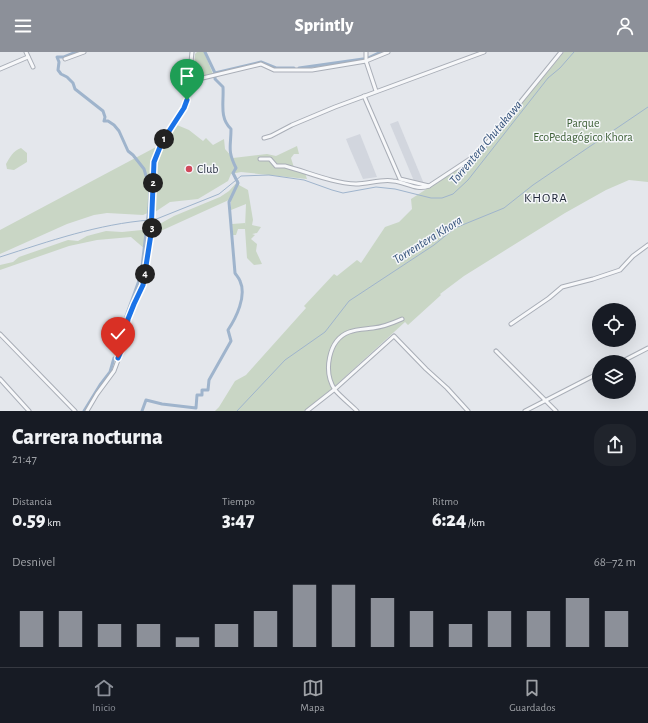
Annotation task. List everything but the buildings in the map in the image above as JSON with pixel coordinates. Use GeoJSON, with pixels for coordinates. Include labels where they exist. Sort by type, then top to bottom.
{"type":"FeatureCollection","features":[{"type":"Feature","properties":{"kind":"street"},"geometry":{"type":"LineString","coordinates":[[26,52],[33,67]]}},
{"type":"Feature","properties":{"kind":"street"},"geometry":{"type":"LineString","coordinates":[[65,59],[84,52]]}},
{"type":"Feature","properties":{"kind":"street"},"geometry":{"type":"LineString","coordinates":[[87,411],[97,394],[114,371],[124,344],[128,319],[143,285],[152,223],[154,162],[162,142],[184,108],[187,100],[192,52]]}},
{"type":"Feature","properties":{"kind":"street"},"geometry":{"type":"LineString","coordinates":[[366,52],[366,61],[376,91]]}},
{"type":"Feature","properties":{"kind":"street"},"geometry":{"type":"LineString","coordinates":[[190,82],[261,64],[274,70],[312,70],[366,61],[388,52]]}},
{"type":"Feature","properties":{"kind":"street"},"geometry":{"type":"LineString","coordinates":[[264,138],[272,136],[292,125],[376,91],[484,52]]}},
{"type":"Feature","properties":{"kind":"street"},"geometry":{"type":"LineString","coordinates":[[260,159],[270,159],[276,166],[284,166],[337,181],[357,184],[393,181],[418,188],[429,186],[479,154],[562,52]]}},
{"type":"Feature","properties":{"kind":"street"},"geometry":{"type":"LineString","coordinates":[[0,69],[28,56]]}},
{"type":"Feature","properties":{"kind":"street"},"geometry":{"type":"LineString","coordinates":[[364,96],[400,178],[429,186]]}},
{"type":"Feature","properties":{"kind":"street"},"geometry":{"type":"LineString","coordinates":[[511,324],[549,298],[562,287],[620,270],[633,256],[648,245]]}},
{"type":"Feature","properties":{"kind":"street"},"geometry":{"type":"LineString","coordinates":[[357,411],[335,389],[330,377],[328,364],[334,344],[341,336],[349,332],[389,325],[402,319]]}},
{"type":"Feature","properties":{"kind":"street"},"geometry":{"type":"LineString","coordinates":[[0,334],[75,411]]}},
{"type":"Feature","properties":{"kind":"street"},"geometry":{"type":"LineString","coordinates":[[307,411],[335,389],[394,336],[447,388],[468,411]]}},
{"type":"Feature","properties":{"kind":"street"},"geometry":{"type":"LineString","coordinates":[[634,355],[648,348]]}},
{"type":"Feature","properties":{"kind":"street"},"geometry":{"type":"LineString","coordinates":[[496,351],[556,411]]}},
{"type":"Feature","properties":{"kind":"street"},"geometry":{"type":"LineString","coordinates":[[524,411],[592,376]]}},
{"type":"Feature","properties":{"kind":"street"},"geometry":{"type":"LineString","coordinates":[[0,379],[29,411]]}},
{"type":"Feature","properties":{"kind":"shaded area"},"geometry":{"type":"Polygon","coordinates":[[[398,121],[424,184],[414,181],[390,124],[398,121]]]}},
{"type":"Feature","properties":{"kind":"shaded area"},"geometry":{"type":"Polygon","coordinates":[[[360,134],[377,177],[363,179],[346,139],[360,134]]]}},
{"type":"Feature","properties":{"kind":"green space"},"geometry":{"type":"Polygon","coordinates":[[[197,52],[204,52],[213,74],[194,78],[195,54],[197,52]]]}},
{"type":"Feature","properties":{"kind":"green space","name":"Parque EcoPedagógico Khora"},"geometry":{"type":"Polygon","coordinates":[[[564,52],[648,52],[648,182],[629,180],[606,190],[565,213],[464,276],[440,294],[441,295],[408,325],[405,322],[335,386],[304,411],[215,411],[235,381],[246,375],[306,308],[304,306],[334,274],[337,276],[357,260],[361,263],[385,227],[399,222],[412,209],[411,199],[478,156],[564,52]]]}},
{"type":"Feature","properties":{"kind":"green space"},"geometry":{"type":"Polygon","coordinates":[[[177,125],[189,130],[203,141],[206,138],[213,145],[224,139],[225,149],[233,158],[267,154],[276,156],[297,146],[299,154],[294,154],[291,158],[295,171],[305,173],[307,179],[241,172],[231,174],[228,181],[198,199],[170,202],[155,212],[156,167],[163,148],[177,125]]]}},
{"type":"Feature","properties":{"kind":"green space"},"geometry":{"type":"Polygon","coordinates":[[[156,147],[150,170],[150,212],[143,215],[107,213],[94,215],[67,224],[0,254],[0,230],[156,147]]]}},
{"type":"Feature","properties":{"kind":"green space"},"geometry":{"type":"Polygon","coordinates":[[[21,148],[27,153],[27,162],[14,170],[7,169],[6,164],[10,157],[21,148]]]}},
{"type":"Feature","properties":{"kind":"green space"},"geometry":{"type":"Polygon","coordinates":[[[239,180],[239,185],[248,190],[253,220],[252,225],[261,227],[257,233],[252,234],[255,235],[251,239],[257,244],[256,251],[262,264],[254,265],[247,258],[245,229],[238,229],[236,235],[233,235],[232,224],[245,223],[245,227],[246,204],[231,210],[231,199],[154,234],[156,226],[174,216],[220,197],[229,191],[239,180]]]}},
{"type":"Feature","properties":{"kind":"green space"},"geometry":{"type":"Polygon","coordinates":[[[149,228],[146,250],[131,237],[97,240],[69,246],[0,270],[0,265],[13,262],[19,257],[68,240],[78,241],[87,236],[106,231],[122,232],[149,228]]]}},
{"type":"Feature","properties":{"kind":"waterway"},"geometry":{"type":"LineString","coordinates":[[76,52],[64,57],[57,57],[59,62],[58,70],[73,83],[75,89],[103,111],[105,117],[104,121],[108,121],[119,131],[128,151],[144,169],[150,189],[141,275],[125,319],[122,341],[117,351]]}},
{"type":"Feature","properties":{"kind":"waterway"},"geometry":{"type":"LineString","coordinates":[[205,52],[215,73],[261,62],[276,68],[294,68]]}},
{"type":"Feature","properties":{"kind":"waterway"},"geometry":{"type":"LineString","coordinates":[[368,58],[381,52]]}},
{"type":"Feature","properties":{"kind":"waterway","name":"Torrentera Chutakawa"},"geometry":{"type":"LineString","coordinates":[[154,220],[219,194],[241,176],[269,175],[304,180],[343,193],[376,187],[395,189],[431,198],[442,198],[453,194],[468,180],[548,78],[560,68],[574,52]]}},
{"type":"Feature","properties":{"kind":"waterway"},"geometry":{"type":"LineString","coordinates":[[299,68],[363,59]]}},
{"type":"Feature","properties":{"kind":"waterway"},"geometry":{"type":"LineString","coordinates":[[142,411],[146,400],[162,404],[196,408],[197,395],[202,395],[202,390],[208,390],[209,380],[231,341],[228,330],[240,307],[242,287],[240,280],[235,273],[229,202],[238,183],[233,173],[236,168],[230,152],[231,129],[227,125],[223,115],[223,87],[215,79],[215,76]]}},
{"type":"Feature","properties":{"kind":"waterway","name":"Torrentera Khora"},"geometry":{"type":"LineString","coordinates":[[237,411],[285,360],[325,332],[349,301],[434,245],[455,228],[504,208],[533,185],[648,107]]}},
{"type":"Feature","properties":{"kind":"waterway","name":"Torrentera Chutakawa"},"geometry":{"type":"LineString","coordinates":[[0,257],[93,229],[150,220]]}},
{"type":"Feature","properties":{"kind":"waterway"},"geometry":{"type":"LineString","coordinates":[[84,411],[110,372],[114,358]]}},
{"type":"Feature","properties":{"kind":"place","name":"Club"},"geometry":{"type":"Point","coordinates":[189,169]}},
{"type":"Feature","properties":{"kind":"district","name":"KHORA"},"geometry":{"type":"Point","coordinates":[546,197]}},
{"type":"Feature","properties":{"kind":"route"},"geometry":{"type":"LineString","coordinates":[[118,358],[124,344],[128,319],[143,285],[151,234],[154,162],[162,142],[184,108],[187,100]]}}]}
